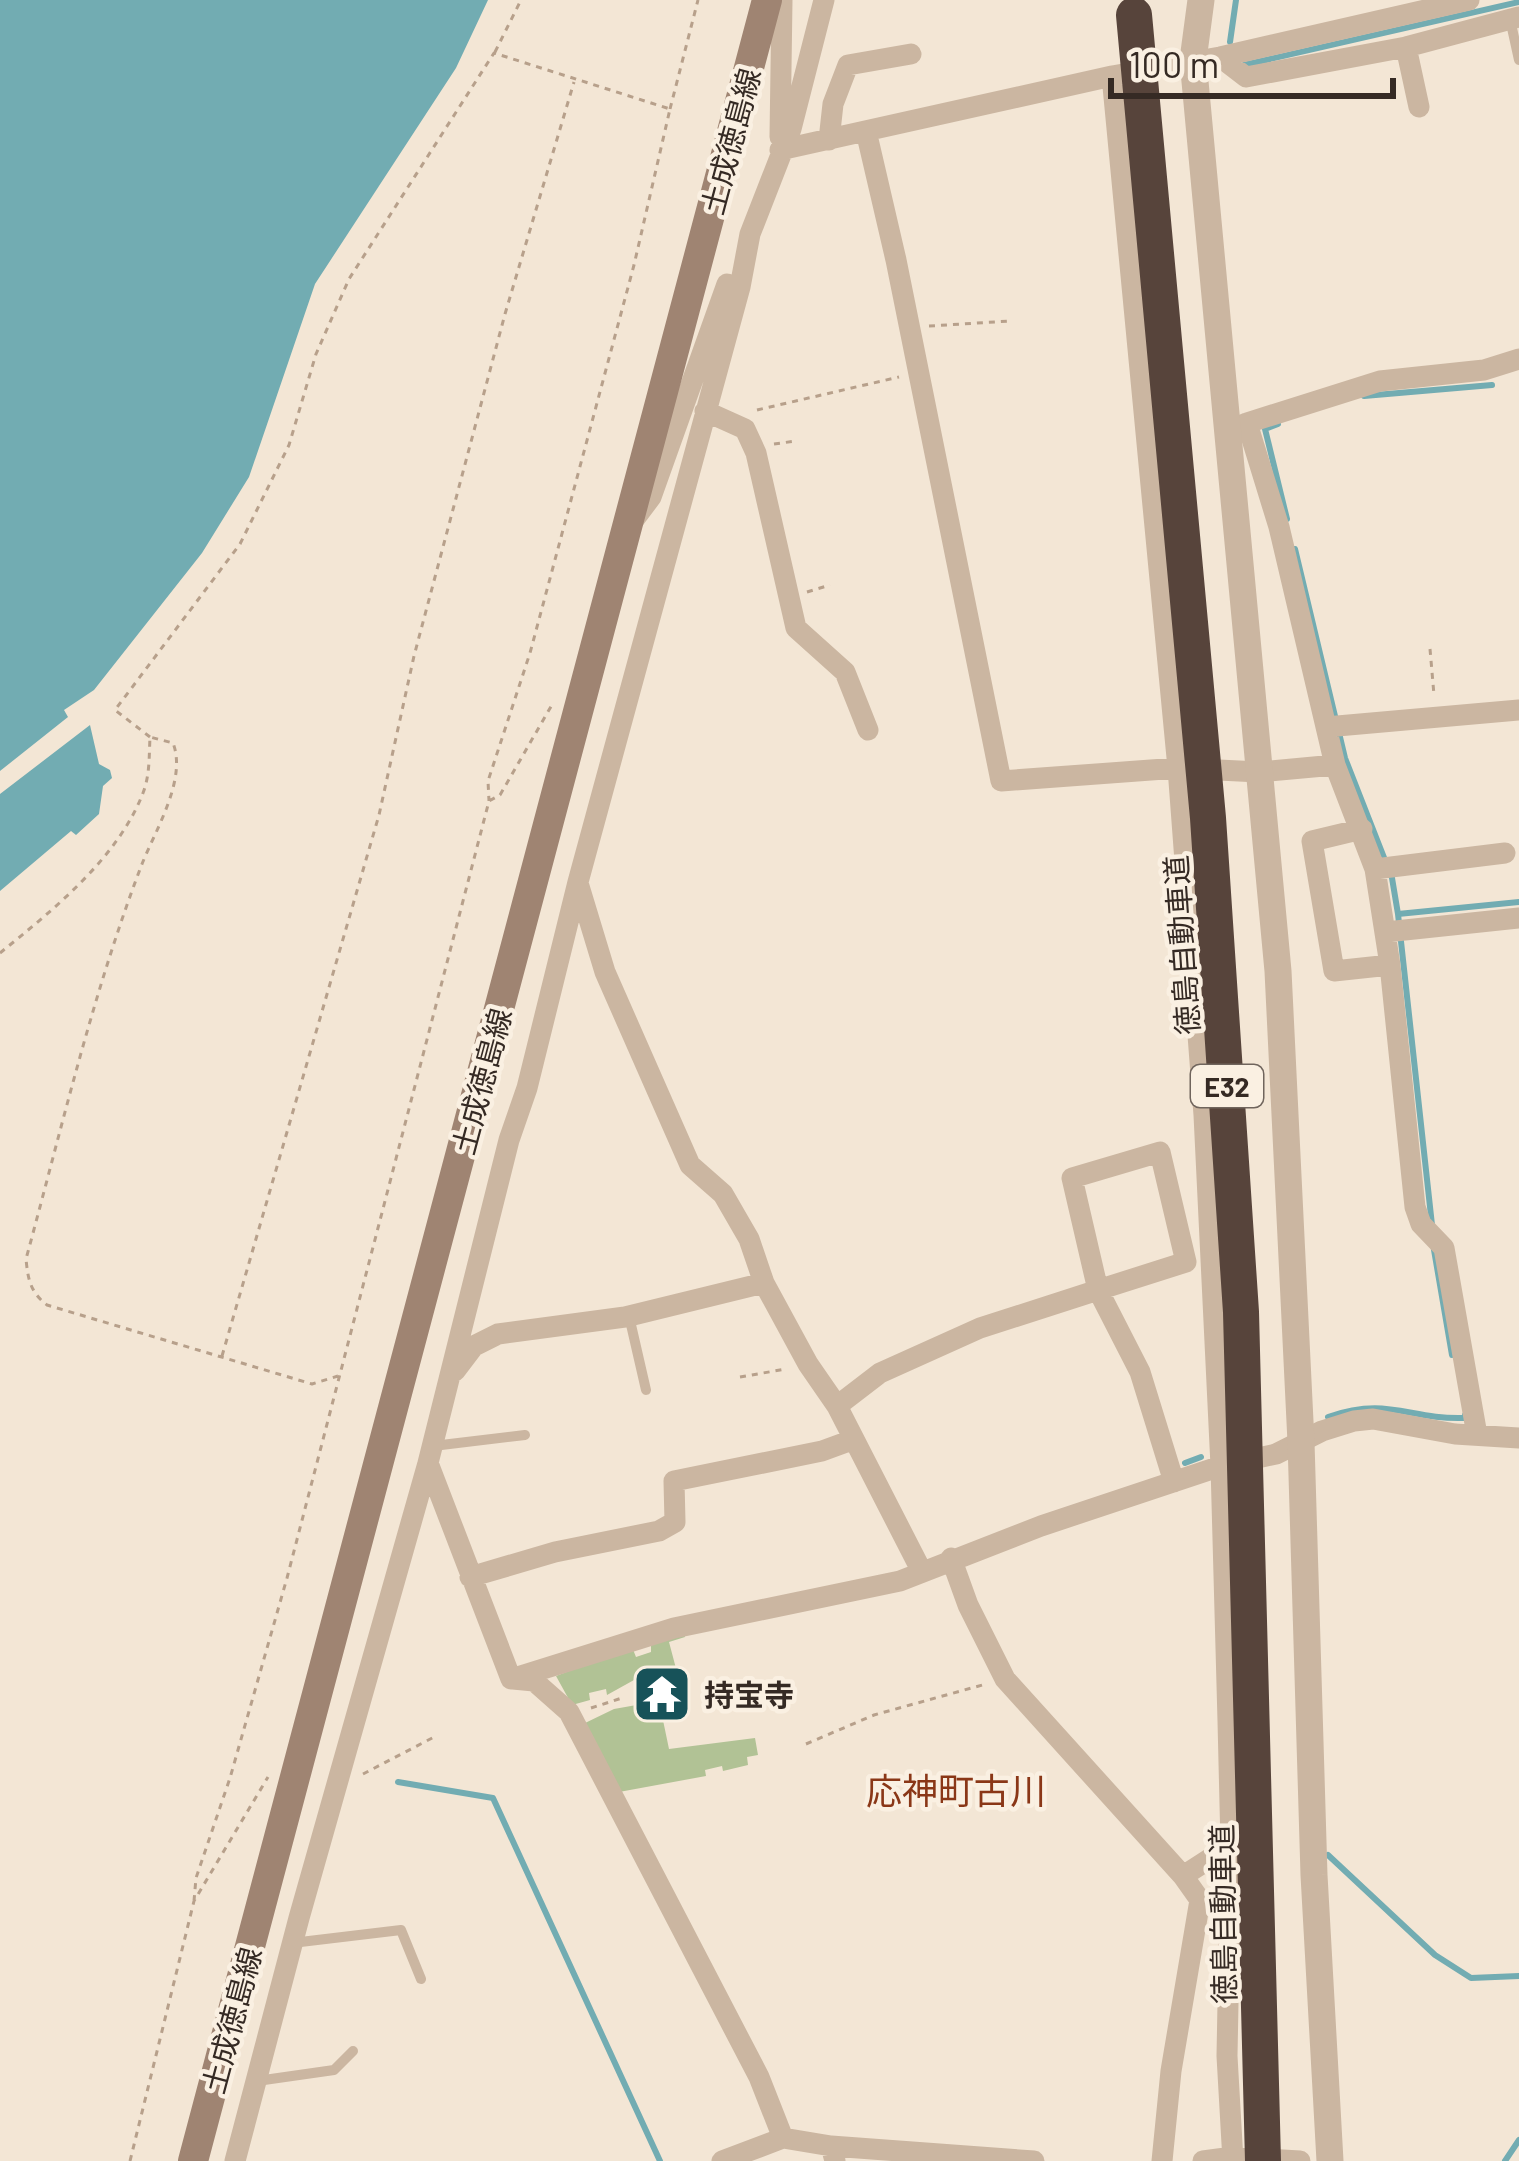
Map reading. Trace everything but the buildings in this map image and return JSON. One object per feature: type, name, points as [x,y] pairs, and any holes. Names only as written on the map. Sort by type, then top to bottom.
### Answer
[{"type":"highway","name":"徳島自動車道","points":[[1134,15],[1208,818],[1238,1267],[1252,1671],[1243,2160]]},
{"type":"main road","name":"土成徳島線","points":[[193,2161],[767,0]]},
{"type":"street","points":[[780,150],[782,0]]},
{"type":"street","points":[[628,528],[651,497],[733,269],[790,129],[824,0]]},
{"type":"street","points":[[1201,0],[1277,971],[1330,2161]]},
{"type":"street","points":[[780,150],[1469,0]]},
{"type":"street","points":[[1206,59],[1246,76],[1406,47],[1515,18]]},
{"type":"street","points":[[1406,47],[1419,107]]},
{"type":"street","points":[[829,140],[832,104],[848,64],[910,53]]},
{"type":"street","points":[[1112,76],[1178,768],[1204,1115],[1221,1466],[1231,1845],[1227,2056],[1243,2160]]},
{"type":"street","points":[[866,130],[1001,782],[1178,768],[1259,772],[1335,765]]},
{"type":"street","points":[[235,2161],[430,1455],[578,882],[710,414],[750,234]]},
{"type":"street","points":[[1236,427],[1380,381],[1484,370],[1519,359]]},
{"type":"street","points":[[710,414],[746,429],[756,453],[796,628],[845,673],[868,730]]},
{"type":"street","points":[[1236,427],[1279,527],[1334,726],[1335,765],[1384,867],[1395,930],[1390,965],[1414,1207],[1444,1248],[1477,1436]]},
{"type":"street","points":[[1334,726],[1519,710]]},
{"type":"street","points":[[1362,829],[1312,841],[1334,970],[1390,965]]},
{"type":"street","points":[[1384,867],[1505,853]]},
{"type":"street","points":[[578,882],[605,972],[690,1165],[723,1194],[749,1239],[764,1282],[808,1364],[837,1406],[921,1570]]},
{"type":"street","points":[[1395,930],[1519,918]]},
{"type":"street","points":[[837,1406],[880,1373],[980,1328],[1098,1290],[1186,1262],[1160,1152],[1072,1178],[1098,1290],[1140,1372],[1174,1482]]},
{"type":"street","points":[[450,1377],[474,1346],[498,1334],[629,1316],[764,1282]]},
{"type":"street","points":[[512,1679],[656,1633],[900,1581],[952,1558],[1221,1466],[1276,1454],[1322,1431],[1373,1420],[1519,1438]]},
{"type":"street","points":[[470,1577],[555,1552],[659,1532],[675,1522],[674,1481],[852,1440]]},
{"type":"street","points":[[430,1455],[470,1577],[512,1679]]},
{"type":"street","points":[[952,1558],[968,1605],[1005,1679],[1200,1900],[1171,2071],[1162,2161]]},
{"type":"street","points":[[512,1679],[534,1681],[569,1712],[759,2077],[783,2138]]},
{"type":"street","points":[[1183,1876],[1231,1845]]},
{"type":"street","points":[[722,2161],[783,2138],[833,2153],[1034,2161]]},
{"type":"street","points":[[1203,2161],[1300,2161]]},
{"type":"lane","points":[[1515,18],[1519,60]]},
{"type":"lane","points":[[629,1316],[646,1390]]},
{"type":"lane","points":[[430,1455],[525,1435]]},
{"type":"lane","points":[[292,1943],[401,1930],[421,1979]]},
{"type":"lane","points":[[257,2081],[334,2070],[353,2051]]},
{"type":"path","points":[[340,1375],[312,1384],[46,1305],[28,1279],[26,1259],[105,973],[179,760],[173,743],[150,737],[115,710],[240,544],[289,445],[316,354],[349,279],[494,53],[521,0]]},
{"type":"path","points":[[130,2161],[196,1878],[250,1711],[340,1375],[489,801],[488,781],[530,653],[634,265],[698,0]]},
{"type":"path","points":[[494,53],[670,110]]},
{"type":"path","points":[[222,1356],[379,815],[420,633],[505,314],[574,82]]},
{"type":"path","points":[[909,324],[1010,321]]},
{"type":"path","points":[[710,414],[919,373]]},
{"type":"path","points":[[1430,649],[1436,717]]},
{"type":"path","points":[[489,801],[500,795],[554,702]]},
{"type":"path","points":[[0,953],[34,926],[125,830],[145,789],[150,737]]},
{"type":"path","points":[[740,1378],[808,1364]]},
{"type":"path","points":[[806,1744],[874,1715],[1005,1679]]},
{"type":"path","points":[[639,1693],[677,1682]]},
{"type":"path","points":[[589,1708],[622,1698]]},
{"type":"path","points":[[358,1776],[436,1736]]},
{"type":"path","points":[[194,1901],[268,1776]]},
{"type":"green space","points":[[684,1632],[685,1637],[669,1642],[678,1676],[638,1687],[634,1680],[607,1695],[606,1689],[589,1693],[590,1700],[572,1705],[556,1676],[632,1647],[636,1657],[651,1652],[651,1642]]},
{"type":"green space","points":[[659,1701],[669,1749],[755,1738],[758,1755],[747,1757],[748,1765],[723,1771],[722,1766],[705,1770],[706,1776],[619,1792],[583,1724],[614,1709]]},
{"type":"water","points":[[0,0],[488,0],[456,68],[315,284],[249,477],[202,553],[94,690],[64,710],[68,717],[0,771]]},
{"type":"water","points":[[90,725],[99,764],[110,770],[112,778],[103,786],[99,814],[76,835],[71,831],[0,891],[0,794]]},
{"type":"waterway","points":[[1230,42],[1236,0]]},
{"type":"waterway","points":[[1244,65],[1519,2]]},
{"type":"waterway","points":[[1364,396],[1492,385]]},
{"type":"waterway","points":[[1278,424],[1265,429],[1287,519]]},
{"type":"waterway","points":[[1295,549],[1345,758],[1392,878],[1398,914]]},
{"type":"waterway","points":[[1432,1225],[1398,914],[1519,902]]},
{"type":"waterway","points":[[1433,1244],[1452,1355]]},
{"type":"waterway","points":[[1328,1417],[1367,1409],[1445,1418],[1465,1415]]},
{"type":"waterway","points":[[1185,1463],[1201,1457]]},
{"type":"waterway","points":[[398,1782],[493,1798],[660,2161]]},
{"type":"waterway","points":[[1328,1855],[1435,1955],[1471,1978],[1519,1976]]},
{"type":"waterway","points":[[1505,2161],[1519,2140]]},
{"type":"place","name":"持宝寺","points":[[662,1694]]},
{"type":"district","name":"応神町古川","points":[[956,1789]]}]
